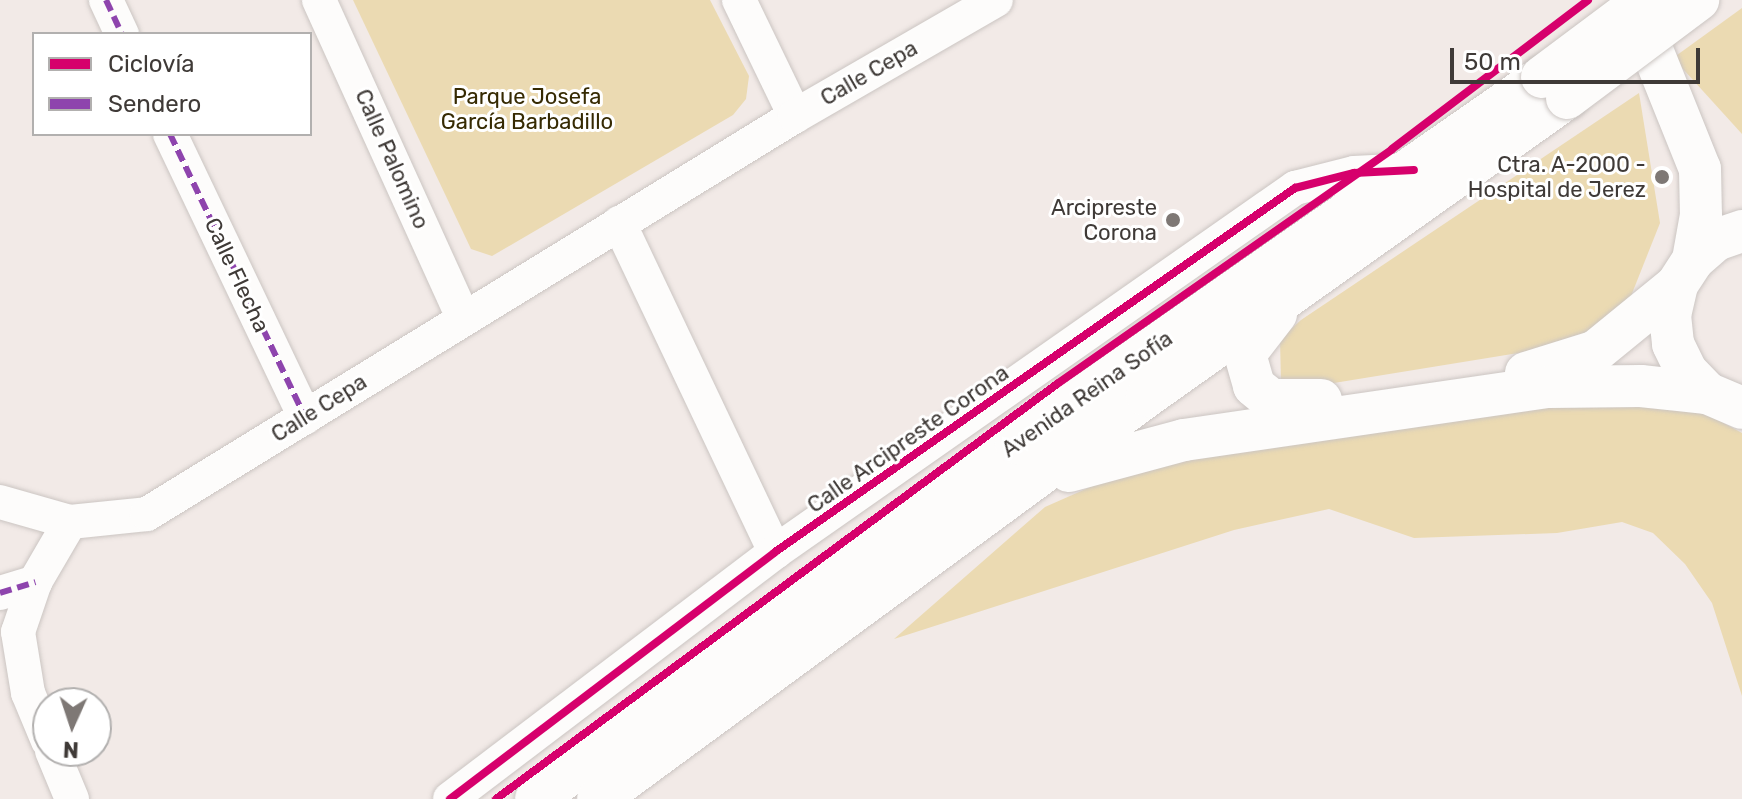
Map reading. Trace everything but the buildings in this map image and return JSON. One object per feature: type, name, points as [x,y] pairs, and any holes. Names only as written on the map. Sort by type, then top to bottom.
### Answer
[{"type":"main road","points":[[1632,0],[1700,169],[1701,215],[1670,315],[1673,344],[1686,371],[1731,406]]},
{"type":"main road","name":"Avenida Reina Sofía","points":[[598,799],[1311,279],[1554,87],[1645,0]]},
{"type":"main road","name":"Avenida Reina Sofía","points":[[536,799],[1004,452],[1414,170],[1698,0]]},
{"type":"main road","points":[[1700,169],[1742,208]]},
{"type":"main road","points":[[1311,279],[1258,332],[1245,354],[1254,386],[1271,400],[1294,404],[1545,371],[1596,351],[1685,272],[1716,240],[1742,231]]},
{"type":"main road","points":[[1027,488],[1105,457],[1297,422],[1549,387],[1641,386],[1731,406]]},
{"type":"street","points":[[106,0],[121,32]]},
{"type":"street","name":"Calle Palomino","points":[[319,0],[464,319]]},
{"type":"street","points":[[739,0],[795,116]]},
{"type":"street","name":"Calle Cepa","points":[[0,502],[70,522],[147,514],[795,116],[996,0]]},
{"type":"street","name":"Calle Flecha","points":[[171,136],[305,417]]},
{"type":"street","name":"Calle Arcipreste Corona","points":[[450,799],[775,552],[1295,188],[1354,173],[1414,170]]},
{"type":"street","points":[[619,223],[775,552]]},
{"type":"street","points":[[32,703],[18,632],[35,582],[70,522]]},
{"type":"street","points":[[0,593],[35,582]]},
{"type":"street","points":[[59,767],[72,799]]},
{"type":"green space","name":"Parque Josefa García Barbadillo","points":[[353,0],[710,0],[749,76],[746,99],[733,115],[492,256],[471,249]]},
{"type":"green space","points":[[1742,8],[1742,134],[1673,58]]},
{"type":"green space","points":[[1639,93],[1660,223],[1631,296],[1574,344],[1297,389],[1281,382],[1280,339],[1301,320]]},
{"type":"green space","points":[[1630,397],[1707,414],[1742,433],[1742,696],[1712,603],[1685,564],[1653,533],[1622,522],[1557,533],[1414,538],[1329,509],[1234,530],[894,639],[1045,507],[1174,450]]},
{"type":"marked path","points":[[106,0],[121,32]]},
{"type":"marked path","points":[[171,136],[305,417]]},
{"type":"marked path","points":[[0,593],[35,582]]},
{"type":"cycle path","points":[[496,799],[1057,384],[1392,149],[1588,0]]},
{"type":"cycle path","points":[[450,799],[775,552],[1295,188],[1354,173],[1414,170]]},
{"type":"place","name":"Ctra. A-2000 - Hospital de Jerez","points":[[1662,177]]},
{"type":"place","name":"Arcipreste Corona","points":[[1173,220]]}]
